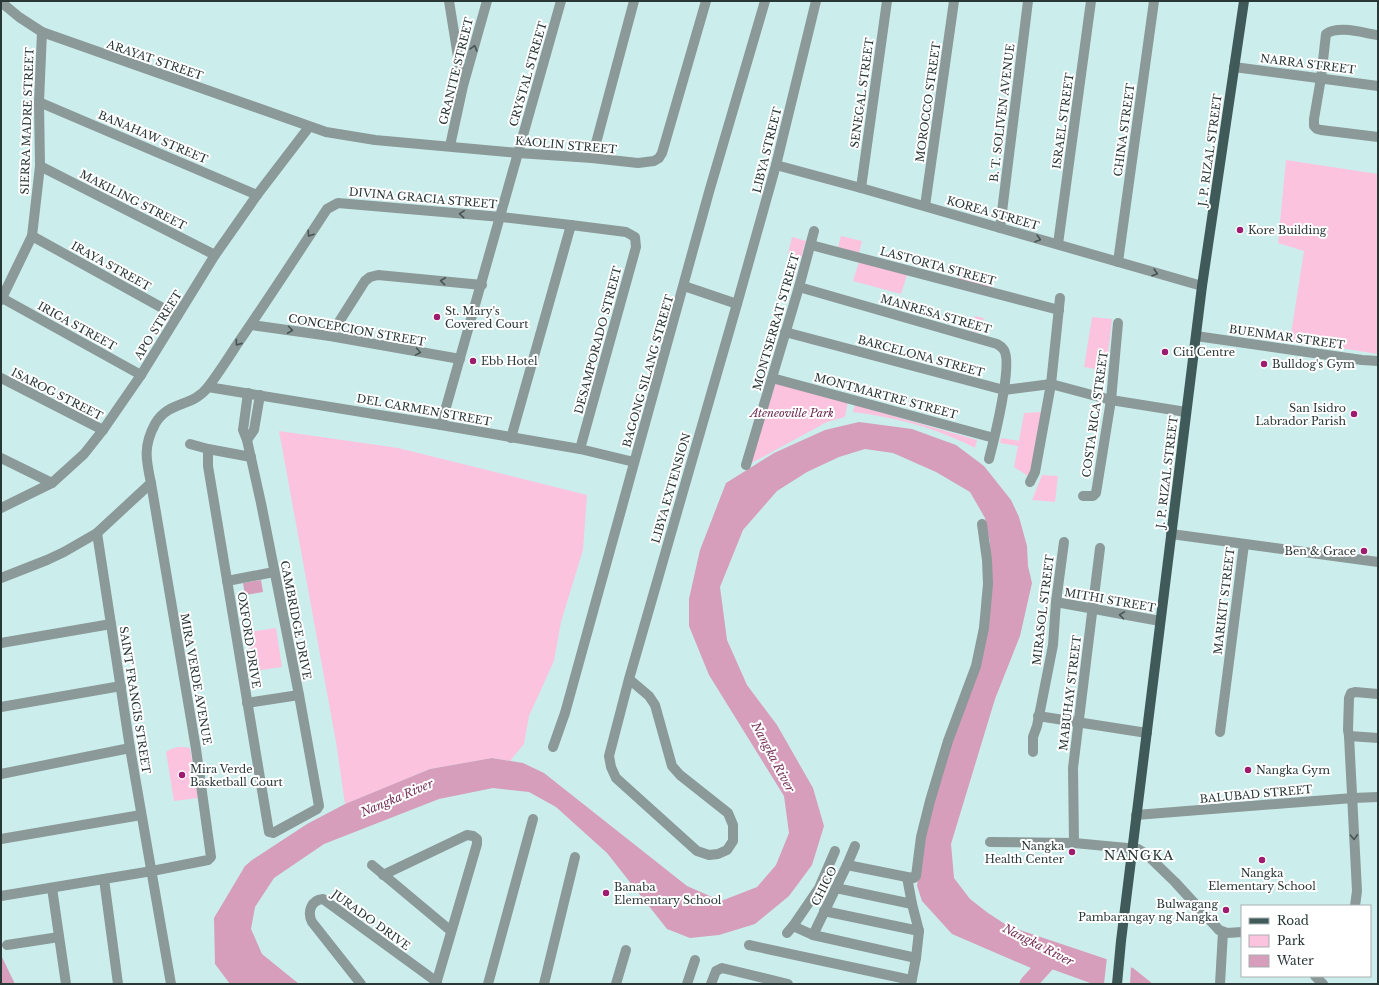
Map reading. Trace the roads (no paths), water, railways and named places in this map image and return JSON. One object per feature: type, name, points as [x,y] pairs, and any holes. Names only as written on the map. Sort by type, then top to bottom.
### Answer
[{"type":"main road","name":"J. P. RIZAL STREET","points":[[1117,984],[1120,946],[1202,286],[1244,1]]},
{"type":"street","points":[[449,1],[463,86]]},
{"type":"street","name":"GRANITE STREET","points":[[450,146],[463,86],[487,1]]},
{"type":"street","name":"CRYSTAL STREET","points":[[441,425],[482,285],[561,1]]},
{"type":"street","points":[[592,158],[634,1]]},
{"type":"street","name":"KAOLIN STREET","points":[[308,126],[348,136],[375,140],[648,163],[659,158],[662,153],[706,1]]},
{"type":"street","name":"BAGONG SILANG STREET","points":[[553,747],[565,713],[709,192],[765,1]]},
{"type":"street","name":"LIBYA STREET","points":[[737,304],[776,165],[816,1]]},
{"type":"street","name":"SENEGAL STREET","points":[[861,188],[886,1]]},
{"type":"street","name":"MOROCCO STREET","points":[[925,206],[954,1]]},
{"type":"street","name":"B. T. SOLIVEN AVENUE","points":[[1000,228],[1028,1]]},
{"type":"street","name":"ISRAEL STREET","points":[[1058,244],[1091,1]]},
{"type":"street","name":"CHINA STREET","points":[[1118,262],[1154,1]]},
{"type":"street","name":"ARAYAT STREET","points":[[1,2],[19,17],[42,32],[308,126]]},
{"type":"street","points":[[1378,35],[1338,30],[1330,31],[1325,36],[1321,78],[1314,119],[1314,126],[1317,129],[1378,137]]},
{"type":"street","name":"SIERRA MADRE STREET","points":[[1,299],[32,236],[40,166],[39,102],[42,32]]},
{"type":"street","name":"NARRA STREET","points":[[1234,67],[1378,86]]},
{"type":"street","name":"BANAHAW STREET","points":[[39,102],[257,195]]},
{"type":"street","name":"APO STREET","points":[[1,508],[52,483],[84,454],[103,430],[141,375],[215,254],[308,126]]},
{"type":"street","name":"KOREA STREET","points":[[776,165],[925,206],[1202,286]]},
{"type":"street","name":"MAKILING STREET","points":[[40,166],[215,254]]},
{"type":"street","name":"DIVINA GRACIA STREET","points":[[151,483],[146,451],[149,438],[160,417],[172,408],[196,399],[208,387],[251,325],[326,209],[334,204],[343,202],[501,217],[626,232],[635,237]]},
{"type":"street","points":[[511,438],[571,225]]},
{"type":"street","name":"MONTSERRAT STREET","points":[[746,465],[799,287],[814,231]]},
{"type":"street","name":"IRAYA STREET","points":[[32,236],[178,316]]},
{"type":"street","name":"DESAMPORADO STREET","points":[[580,449],[636,247],[635,237]]},
{"type":"street","name":"LASTORTA STREET","points":[[811,245],[1059,310]]},
{"type":"street","points":[[330,336],[365,281],[370,277],[378,275],[482,285]]},
{"type":"street","points":[[684,286],[737,304]]},
{"type":"street","name":"MANRESA STREET","points":[[799,287],[997,344],[1004,350],[1006,362],[1004,390],[989,459]]},
{"type":"street","points":[[1030,482],[1035,472],[1051,384],[1060,298]]},
{"type":"street","name":"IRIGA STREET","points":[[1,299],[141,375]]},
{"type":"street","name":"LIBYA EXTENSION","points":[[629,679],[649,696],[655,705],[672,766],[680,775],[728,813],[733,825],[733,841],[727,850],[718,854],[709,855],[697,851],[616,778],[611,768],[609,756],[629,679],[737,304]]},
{"type":"street","name":"COSTA RICA STREET","points":[[1083,496],[1093,496],[1096,493],[1111,400],[1118,323]]},
{"type":"street","name":"CONCEPCION STREET","points":[[251,325],[330,336],[460,359]]},
{"type":"street","name":"BARCELONA STREET","points":[[785,332],[1004,390],[1051,384]]},
{"type":"street","name":"BUENMAR STREET","points":[[1196,336],[1377,362]]},
{"type":"street","name":"ISAROG STREET","points":[[1,378],[103,430]]},
{"type":"street","name":"MONTMARTRE STREET","points":[[772,378],[994,438]]},
{"type":"street","points":[[1051,384],[1111,400],[1186,412]]},
{"type":"street","name":"DEL CARMEN STREET","points":[[208,387],[580,449],[634,462]]},
{"type":"street","name":"CAMBRIDGE DRIVE","points":[[248,393],[243,430],[251,456],[299,695],[319,806],[317,809],[270,834]]},
{"type":"street","points":[[247,440],[254,430],[260,395]]},
{"type":"street","points":[[190,444],[208,449],[251,456]]},
{"type":"street","name":"OXFORD DRIVE","points":[[208,449],[208,466],[270,834]]},
{"type":"street","points":[[1,458],[52,483]]},
{"type":"street","points":[[1,578],[47,560],[97,533],[151,483]]},
{"type":"street","name":"MIRA VERDE AVENUE","points":[[1,896],[152,871],[208,860],[211,854],[196,749],[151,483]]},
{"type":"street","points":[[847,865],[907,878],[914,878],[916,876],[921,837],[930,801],[948,741],[978,660],[984,628],[988,584],[987,560],[982,524]]},
{"type":"street","name":"SAINT FRANCIS STREET","points":[[97,533],[130,748],[171,984]]},
{"type":"street","name":"MARIKIT STREET","points":[[1171,534],[1244,544],[1220,732]]},
{"type":"street","name":"MIRASOL STREET","points":[[1033,752],[1033,737],[1053,645],[1056,602],[1064,542]]},
{"type":"street","points":[[1244,544],[1378,562]]},
{"type":"street","name":"MABUHAY STREET","points":[[1074,843],[1072,768],[1100,548]]},
{"type":"street","points":[[227,581],[274,572]]},
{"type":"street","name":"MITHI STREET","points":[[1056,602],[1093,610],[1160,621]]},
{"type":"street","points":[[1,643],[111,624]]},
{"type":"street","points":[[1,707],[121,686]]},
{"type":"street","points":[[1355,905],[1357,891],[1348,730],[1350,698],[1351,693],[1355,692],[1378,694]]},
{"type":"street","points":[[247,703],[299,695]]},
{"type":"street","points":[[1038,716],[1147,733]]},
{"type":"street","points":[[1349,736],[1378,738]]},
{"type":"street","points":[[1,774],[130,748]]},
{"type":"street","name":"BALUBAD STREET","points":[[1136,815],[1378,797]]},
{"type":"street","points":[[1,839],[141,815]]},
{"type":"street","points":[[488,984],[533,819]]},
{"type":"street","points":[[383,875],[467,836],[473,836],[477,839],[477,844],[436,983]]},
{"type":"street","points":[[990,842],[1074,843],[1138,849],[1146,854],[1175,882],[1216,927],[1223,932],[1241,932]]},
{"type":"street","name":"CHICO","points":[[813,935],[855,846]]},
{"type":"street","points":[[835,851],[819,888],[790,930],[916,958]]},
{"type":"street","points":[[544,984],[575,857]]},
{"type":"street","points":[[372,865],[451,931]]},
{"type":"street","points":[[749,945],[911,982],[916,958],[919,931],[907,878]]},
{"type":"street","points":[[104,879],[118,984]]},
{"type":"street","points":[[52,888],[66,984]]},
{"type":"street","points":[[836,888],[912,904]]},
{"type":"street","name":"JURADO DRIVE","points":[[361,984],[312,922],[309,916],[310,911],[314,902],[318,899],[323,899],[436,983]]},
{"type":"street","points":[[824,911],[919,931]]},
{"type":"street","points":[[1220,984],[1223,932]]},
{"type":"street","points":[[7,946],[59,937]]},
{"type":"street","points":[[616,984],[626,950]]},
{"type":"street","points":[[687,984],[695,960]]},
{"type":"street","points":[[711,984],[716,971],[722,968],[788,984]]},
{"type":"water","name":"Nangka River","points":[[859,422],[912,429],[956,445],[984,466],[1011,500],[1019,517],[1027,546],[1028,566],[1032,583],[1020,636],[995,699],[951,844],[954,878],[970,899],[1008,926],[1133,968],[1153,984],[1093,984],[1046,967],[1031,968],[952,934],[922,901],[917,886],[923,839],[972,673],[989,565],[990,542],[985,518],[970,492],[936,472],[893,453],[865,449],[839,457],[807,472],[777,491],[743,530],[720,587],[727,640],[747,685],[777,725],[813,788],[824,826],[812,865],[789,896],[755,924],[719,935],[690,938],[667,929],[607,853],[556,807],[529,792],[493,788],[439,799],[324,844],[274,878],[255,907],[251,929],[262,954],[299,984],[230,984],[215,964],[214,918],[245,866],[307,824],[345,804],[430,769],[492,758],[523,763],[544,773],[687,886],[721,901],[757,887],[776,865],[789,833],[784,796],[709,675],[689,626],[689,599],[700,550],[726,483],[774,453],[825,430]]},
{"type":"water","points":[[261,580],[263,592],[245,595],[243,583]]},
{"type":"water","points":[[1,955],[15,984],[1,984]]},
{"type":"waterway","name":"Nangka River","points":[[1028,984],[1055,954]]},
{"type":"place","name":"Kore Building","points":[[1240,230]]},
{"type":"place","name":"St. Mary's Covered Court","points":[[437,317]]},
{"type":"place","name":"Citi Centre","points":[[1165,352]]},
{"type":"place","name":"Ebb Hotel","points":[[473,361]]},
{"type":"place","name":"Bulldog's Gym","points":[[1264,364]]},
{"type":"place","name":"San Isidro Labrador Parish","points":[[1354,414]]},
{"type":"place","name":"Ben & Grace","points":[[1364,551]]},
{"type":"place","name":"Nangka Gym","points":[[1248,770]]},
{"type":"place","name":"Mira Verde Basketball Court","points":[[182,775]]},
{"type":"place","name":"Nangka Health Center","points":[[1072,852]]},
{"type":"place","name":"Nangka Elementary School","points":[[1262,860]]},
{"type":"place","name":"Banaba Elementary School","points":[[606,893]]},
{"type":"place","name":"Bulwagang Pambarangay ng Nangka","points":[[1226,910]]},
{"type":"district","name":"NANGKA","points":[[1139,855]]},
{"type":"park label","name":"Ateneoville Park","points":[[792,413]]}]
